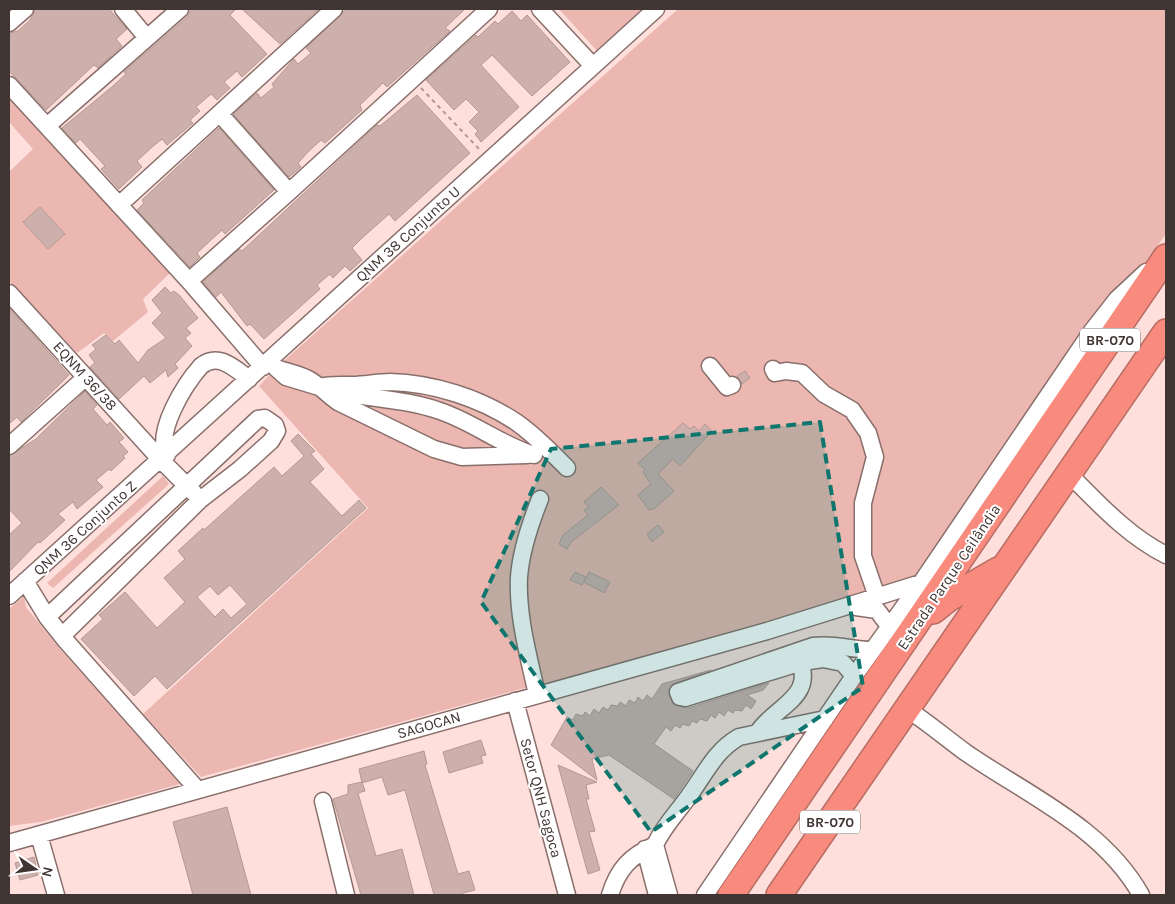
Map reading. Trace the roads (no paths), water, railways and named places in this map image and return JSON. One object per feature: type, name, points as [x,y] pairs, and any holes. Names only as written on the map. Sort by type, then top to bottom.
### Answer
[{"type":"highway","name":"Estrada Parque Ceilândia","points":[[731,895],[901,628],[972,543],[1166,257]]},
{"type":"highway","name":"BR-070","points":[[779,895],[1166,332]]},
{"type":"highway","points":[[952,644],[960,614],[966,564],[972,543]]},
{"type":"highway","points":[[901,628],[1007,564]]},
{"type":"street","points":[[9,23],[25,9]]},
{"type":"street","points":[[123,9],[148,38]]},
{"type":"street","points":[[47,126],[180,9]]},
{"type":"street","points":[[119,205],[334,9]]},
{"type":"street","points":[[189,281],[290,192],[489,9]]},
{"type":"street","points":[[540,9],[593,66]]},
{"type":"street","name":"QNM 38 Conjunto U","points":[[164,457],[656,9]]},
{"type":"street","points":[[9,85],[189,281],[263,367]]},
{"type":"street","points":[[220,114],[290,192]]},
{"type":"street","points":[[704,895],[872,650],[901,628],[921,583],[1092,331],[1117,300],[1166,250]]},
{"type":"street","name":"EQNM 36/38","points":[[11,300],[164,457],[200,500]]},
{"type":"street","points":[[164,457],[164,441],[173,410],[201,366],[208,361],[221,360],[249,379]]},
{"type":"street","points":[[710,366],[727,387],[732,385]]},
{"type":"street","points":[[773,369],[775,373],[786,371],[802,373],[824,394],[852,410],[868,433],[875,457],[863,503],[862,556],[877,598]]},
{"type":"street","points":[[9,446],[86,377]]},
{"type":"street","points":[[390,382],[423,385],[454,394],[486,406],[516,422],[543,444],[567,468],[552,460],[527,453],[483,449],[448,454],[372,420],[338,402],[319,387],[335,383],[352,385],[390,382]]},
{"type":"street","points":[[319,387],[334,392],[398,399],[440,411],[482,429],[527,453]]},
{"type":"street","points":[[47,617],[258,419],[264,418],[275,425],[277,431],[271,441],[240,470],[200,500],[62,636]]},
{"type":"street","name":"QNM 36 Conjunto Z","points":[[9,596],[164,457]]},
{"type":"street","points":[[1069,474],[1118,522],[1150,547],[1166,554]]},
{"type":"street","points":[[538,695],[520,604],[519,577],[530,524],[540,499]]},
{"type":"street","points":[[25,581],[47,617],[62,636],[198,789]]},
{"type":"street","name":"SAGOCAN","points":[[9,843],[848,607],[921,583]]},
{"type":"street","name":"SAGOCAN","points":[[848,607],[867,607],[877,610],[901,628]]},
{"type":"street","points":[[854,676],[843,663],[836,660],[799,656],[678,692],[680,697],[685,698],[711,691],[799,656],[826,644],[872,650]]},
{"type":"street","points":[[758,732],[766,720],[798,695],[801,685],[799,656]]},
{"type":"street","name":"Setor QNH Sagoca","points":[[515,701],[567,895]]},
{"type":"street","points":[[907,708],[965,752],[1064,816],[1103,845],[1118,860],[1141,895]]},
{"type":"street","points":[[610,895],[617,875],[626,862],[650,847],[691,793],[717,754],[728,743],[739,737],[758,732],[825,718]]},
{"type":"street","points":[[323,801],[346,895]]},
{"type":"street","points":[[39,835],[56,895]]},
{"type":"street","points":[[650,847],[657,895]]},
{"type":"street","points":[[650,847],[669,895]]}]
